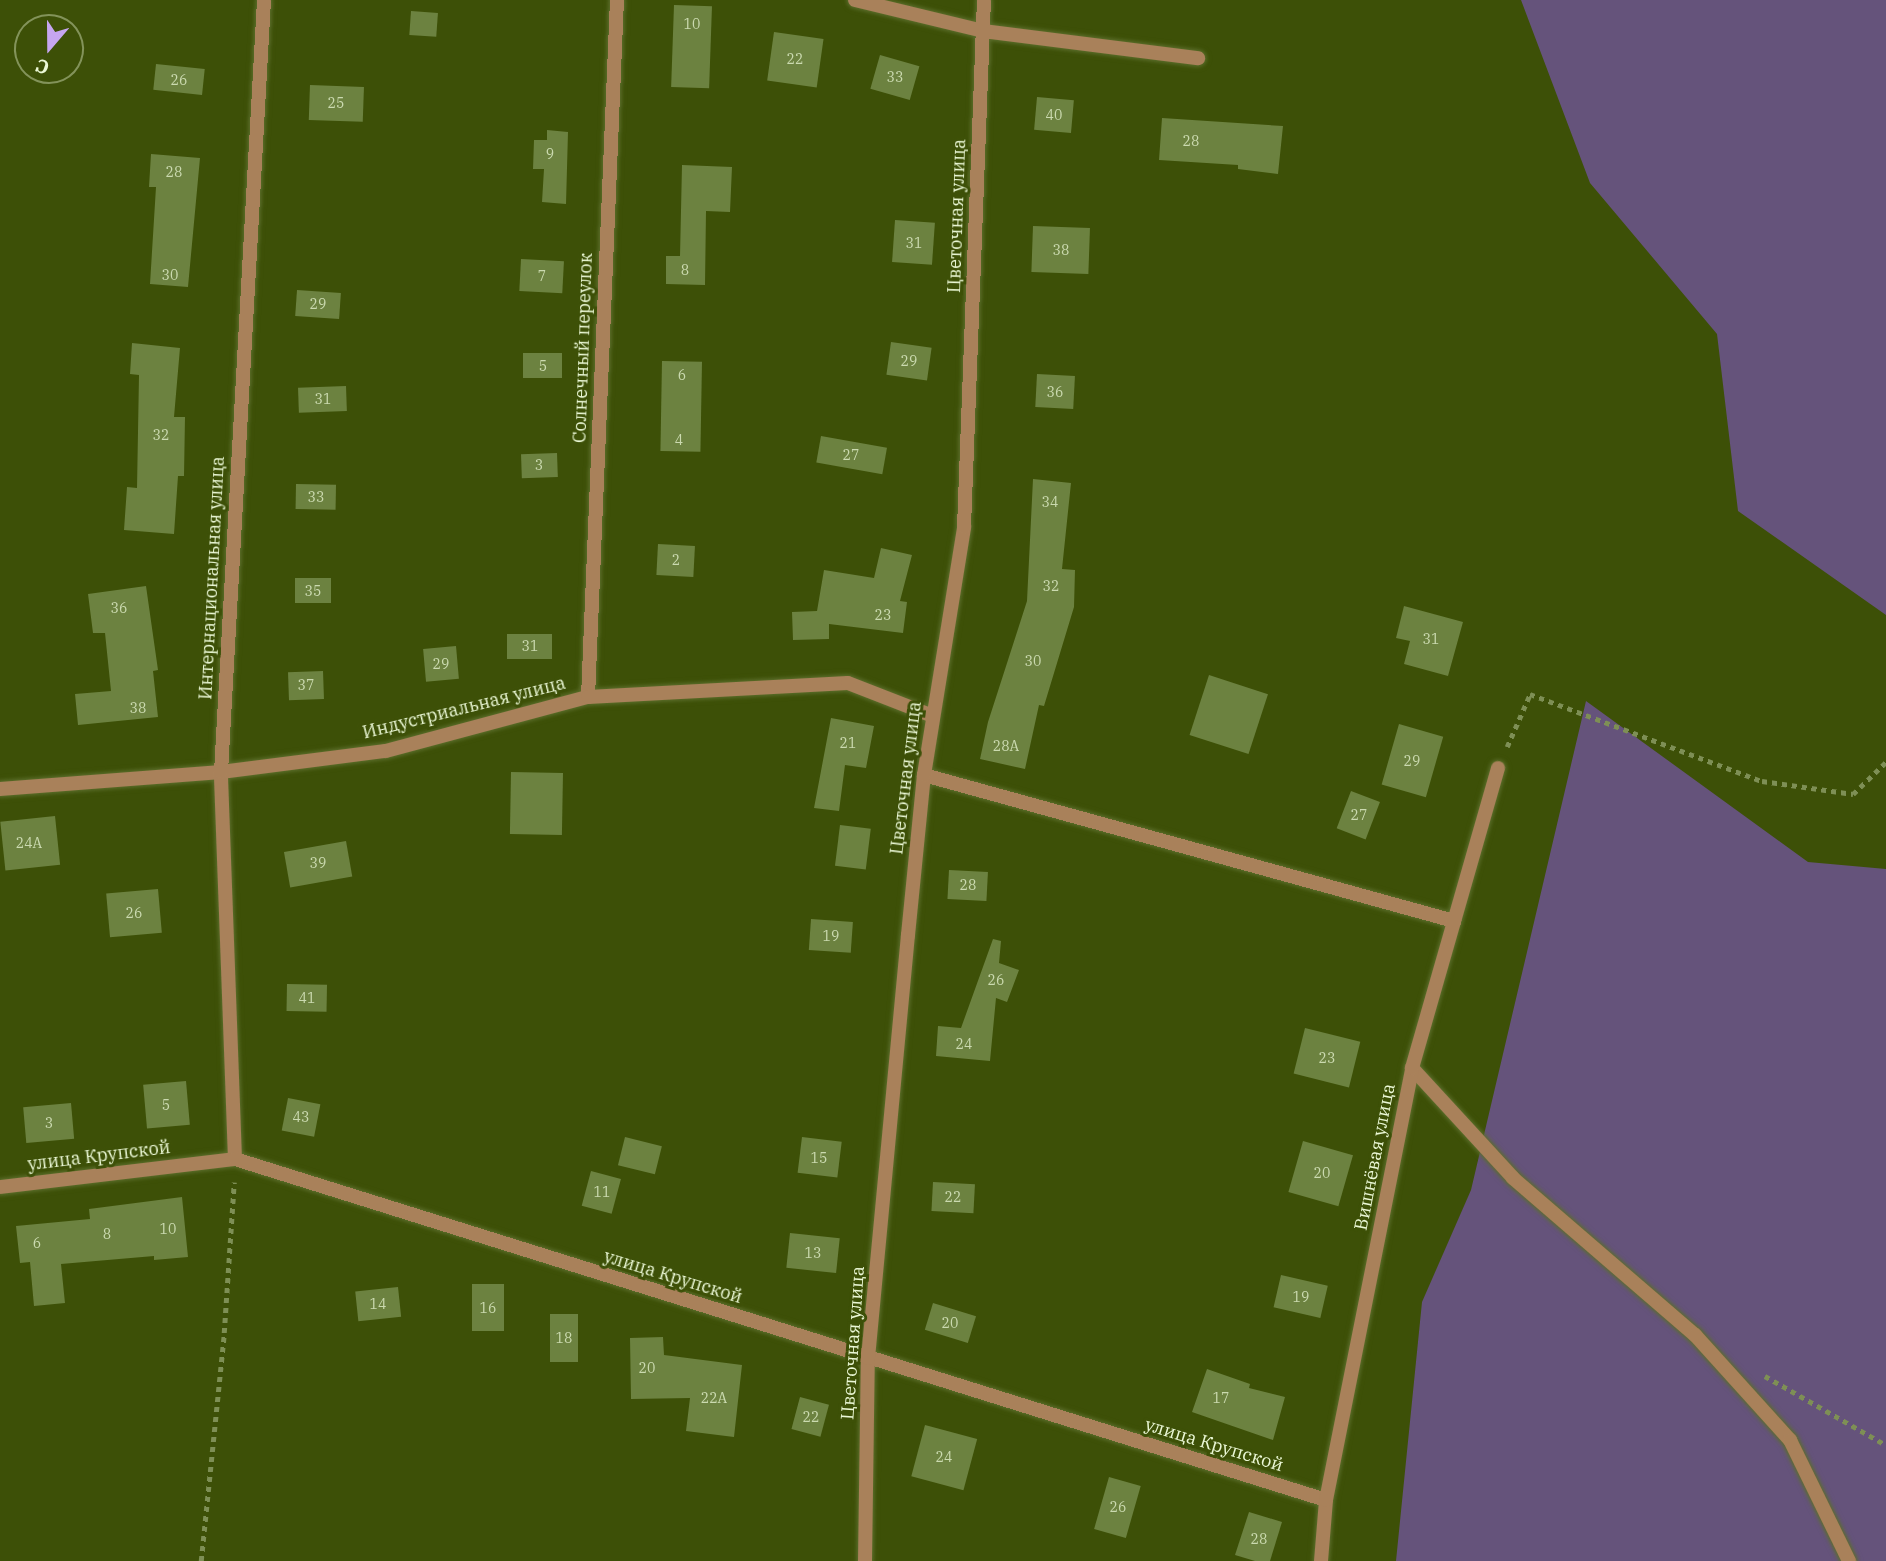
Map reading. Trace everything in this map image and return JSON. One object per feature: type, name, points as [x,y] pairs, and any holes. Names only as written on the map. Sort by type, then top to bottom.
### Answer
[{"type":"street","name":"Интернациональная улица","points":[[235,1159],[221,772],[264,0]]},
{"type":"street","name":"Солнечный переулок","points":[[588,697],[617,0]]},
{"type":"street","points":[[855,0],[983,31],[1198,58]]},
{"type":"street","name":"Цветочная улица","points":[[865,1561],[868,1358],[924,775],[964,527],[984,0]]},
{"type":"street","name":"Индустриальная улица","points":[[0,789],[221,772],[386,751],[588,697],[848,683],[933,716]]},
{"type":"street","name":"Вишнёвая улица","points":[[1321,1561],[1326,1500],[1412,1068],[1498,768]]},
{"type":"street","points":[[924,775],[1454,921]]},
{"type":"street","points":[[1412,1068],[1513,1178],[1695,1335],[1790,1440],[1849,1561]]},
{"type":"street","name":"улица Крупской","points":[[0,1187],[235,1159],[1326,1500]]},
{"type":"path","points":[[1498,768],[1530,694],[1762,780],[1853,794],[1886,762]]},
{"type":"path","points":[[201,1561],[224,1333],[235,1159]]},
{"type":"path","points":[[1755,1370],[1886,1445]]},
{"type":"shaded area","points":[[1521,0],[1886,0],[1886,615],[1738,511],[1717,334],[1590,183]]},
{"type":"shaded area","points":[[1586,701],[1808,862],[1886,869],[1886,1561],[1396,1561],[1422,1302],[1471,1190]]},
{"type":"building","points":[[674,5],[712,6],[709,88],[671,87]]},
{"type":"building","points":[[411,11],[438,13],[436,37],[409,35]]},
{"type":"building","points":[[774,32],[824,39],[817,87],[767,81]]},
{"type":"building","points":[[880,55],[919,66],[910,100],[870,89]]},
{"type":"building","points":[[156,64],[205,69],[202,95],[153,90]]},
{"type":"building","points":[[310,85],[364,87],[363,122],[309,120]]},
{"type":"building","points":[[1037,97],[1074,100],[1071,133],[1034,130]]},
{"type":"building","points":[[1162,118],[1283,126],[1278,174],[1238,169],[1238,165],[1159,160]]},
{"type":"building","points":[[547,130],[568,132],[566,204],[542,202],[544,169],[533,169],[534,140],[547,140]]},
{"type":"building","points":[[151,154],[200,158],[188,287],[150,284],[156,187],[149,187]]},
{"type":"building","points":[[682,165],[732,167],[730,212],[706,211],[705,285],[666,284],[666,256],[680,256]]},
{"type":"building","points":[[895,220],[935,223],[932,265],[892,262]]},
{"type":"building","points":[[1033,226],[1090,228],[1088,274],[1031,272]]},
{"type":"building","points":[[521,259],[564,261],[562,293],[519,291]]},
{"type":"building","points":[[297,290],[341,293],[339,319],[295,316]]},
{"type":"building","points":[[891,342],[932,348],[927,380],[886,375]]},
{"type":"building","points":[[132,343],[180,348],[174,417],[185,417],[184,476],[178,476],[174,534],[124,530],[127,487],[137,488],[139,375],[130,374]]},
{"type":"building","points":[[523,353],[562,353],[562,378],[523,378]]},
{"type":"building","points":[[662,361],[702,362],[700,452],[660,451]]},
{"type":"building","points":[[1037,374],[1075,376],[1073,409],[1035,407]]},
{"type":"building","points":[[346,386],[347,411],[299,413],[298,388]]},
{"type":"building","points":[[821,436],[887,448],[882,474],[816,463]]},
{"type":"building","points":[[557,453],[558,477],[522,478],[521,454]]},
{"type":"building","points":[[1033,479],[1071,483],[1062,569],[1075,570],[1074,607],[1044,706],[1039,705],[1025,769],[980,759],[988,722],[1027,601]]},
{"type":"building","points":[[296,484],[336,485],[336,510],[296,509]]},
{"type":"building","points":[[658,544],[695,546],[693,577],[656,575]]},
{"type":"building","points":[[881,548],[912,555],[900,601],[907,602],[903,633],[829,624],[829,639],[793,640],[792,612],[817,611],[824,570],[874,578]]},
{"type":"building","points":[[295,578],[331,578],[331,603],[295,603]]},
{"type":"building","points":[[146,586],[158,670],[153,671],[158,717],[78,725],[75,694],[111,691],[105,633],[93,633],[88,594]]},
{"type":"building","points":[[1404,606],[1463,622],[1448,676],[1404,664],[1410,641],[1396,638]]},
{"type":"building","points":[[507,634],[552,634],[552,659],[507,659]]},
{"type":"building","points":[[456,646],[459,679],[426,682],[423,649]]},
{"type":"building","points":[[323,671],[324,699],[289,700],[288,672]]},
{"type":"building","points":[[1209,675],[1268,694],[1248,754],[1190,735]]},
{"type":"building","points":[[831,718],[874,726],[866,768],[845,765],[839,811],[814,808]]},
{"type":"building","points":[[1399,724],[1443,737],[1426,797],[1382,785]]},
{"type":"building","points":[[511,772],[563,773],[562,835],[510,834]]},
{"type":"building","points":[[1351,791],[1380,802],[1366,839],[1337,828]]},
{"type":"building","points":[[55,816],[60,865],[5,870],[0,822]]},
{"type":"building","points":[[840,825],[871,829],[866,869],[835,866]]},
{"type":"building","points":[[346,841],[352,876],[290,887],[284,852]]},
{"type":"building","points":[[949,870],[988,872],[986,901],[947,899]]},
{"type":"building","points":[[158,889],[162,933],[110,937],[106,894]]},
{"type":"building","points":[[811,919],[853,922],[851,953],[809,950]]},
{"type":"building","points":[[993,939],[1001,941],[999,963],[1019,970],[1007,1002],[996,998],[990,1061],[936,1056],[938,1026],[961,1028]]},
{"type":"building","points":[[287,984],[327,985],[327,1012],[287,1011]]},
{"type":"building","points":[[1305,1028],[1360,1042],[1349,1087],[1294,1074]]},
{"type":"building","points":[[186,1081],[190,1125],[147,1129],[143,1085]]},
{"type":"building","points":[[288,1098],[320,1104],[314,1137],[282,1130]]},
{"type":"building","points":[[71,1103],[74,1139],[26,1143],[23,1107]]},
{"type":"building","points":[[625,1137],[662,1146],[655,1174],[618,1165]]},
{"type":"building","points":[[802,1137],[842,1142],[837,1178],[798,1173]]},
{"type":"building","points":[[1303,1141],[1353,1155],[1338,1206],[1288,1192]]},
{"type":"building","points":[[591,1171],[621,1179],[612,1214],[582,1206]]},
{"type":"building","points":[[933,1182],[975,1184],[973,1213],[931,1211]]},
{"type":"building","points":[[182,1197],[188,1257],[154,1260],[154,1256],[61,1264],[65,1303],[34,1306],[30,1262],[20,1263],[16,1226],[90,1219],[89,1209]]},
{"type":"building","points":[[790,1233],[840,1238],[836,1273],[786,1268]]},
{"type":"building","points":[[1281,1275],[1328,1286],[1320,1318],[1274,1307]]},
{"type":"building","points":[[472,1284],[504,1284],[504,1331],[472,1331]]},
{"type":"building","points":[[398,1287],[401,1317],[358,1321],[355,1291]]},
{"type":"building","points":[[933,1303],[976,1316],[968,1343],[925,1330]]},
{"type":"building","points":[[550,1314],[578,1314],[578,1362],[550,1362]]},
{"type":"building","points":[[663,1337],[664,1355],[742,1365],[734,1437],[686,1431],[690,1398],[631,1399],[630,1338]]},
{"type":"building","points":[[1207,1369],[1250,1384],[1249,1388],[1285,1397],[1273,1440],[1192,1412]]},
{"type":"building","points":[[800,1397],[829,1405],[820,1437],[791,1429]]},
{"type":"building","points":[[925,1425],[977,1439],[963,1490],[911,1476]]},
{"type":"building","points":[[1109,1477],[1141,1486],[1126,1538],[1094,1529]]},
{"type":"building","points":[[1249,1512],[1282,1522],[1270,1561],[1255,1561],[1235,1555]]}]
